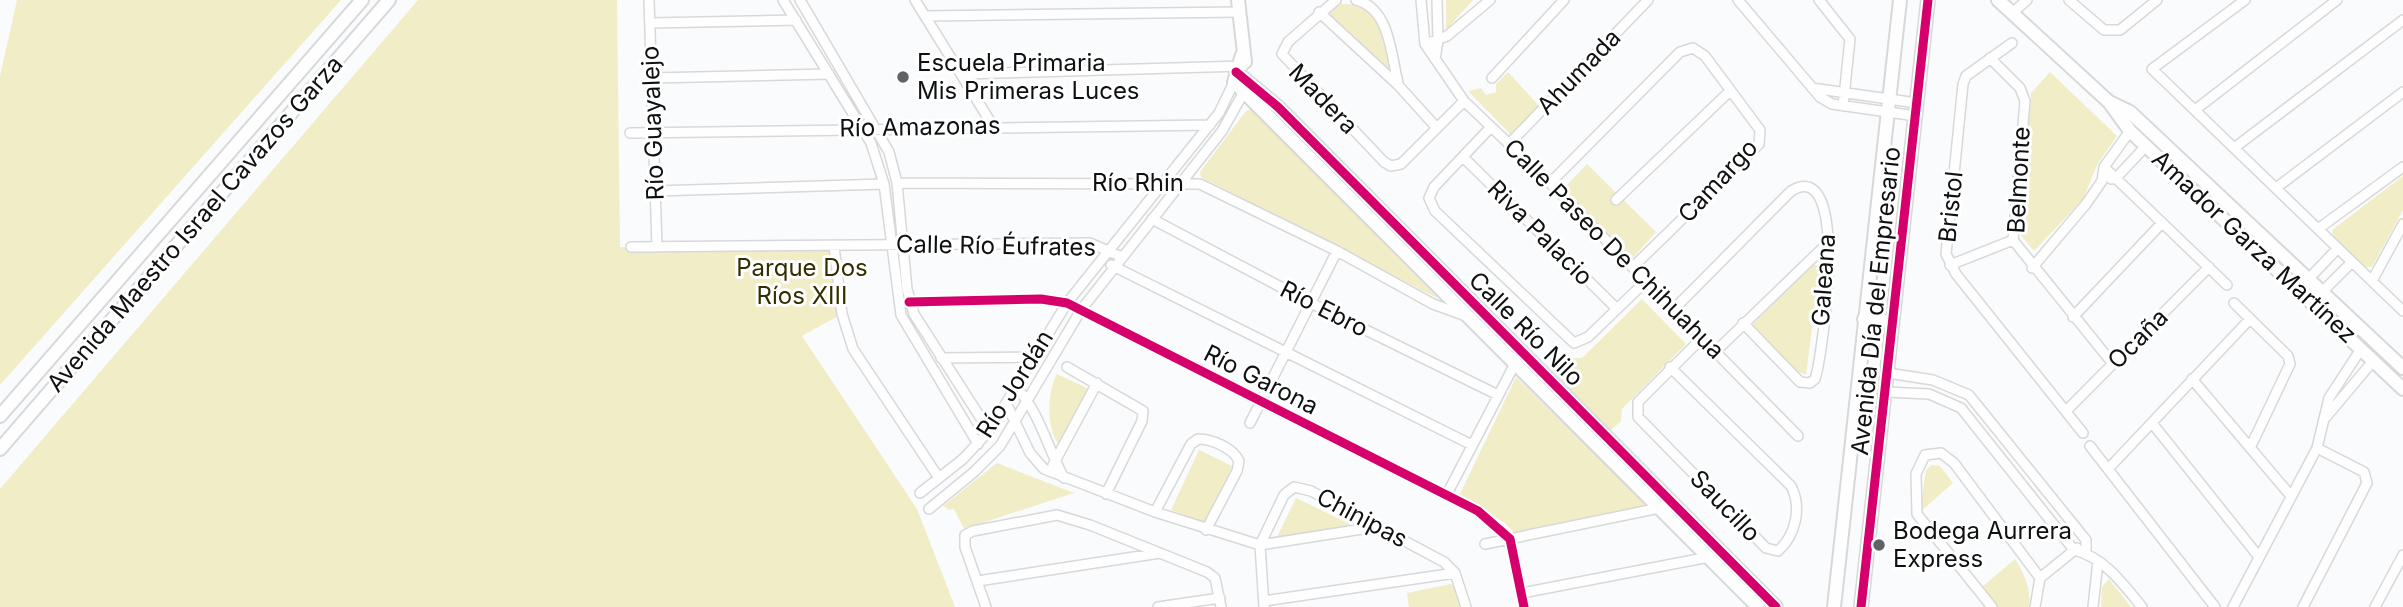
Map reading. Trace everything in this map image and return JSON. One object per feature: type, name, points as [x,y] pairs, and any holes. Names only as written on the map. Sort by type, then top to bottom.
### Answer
[{"type":"street","points":[[343,21],[348,0]]},
{"type":"street","name":"Avenida Maestro Israel Cavazos Garza","points":[[0,416],[362,0]]},
{"type":"street","points":[[337,61],[342,48],[370,14],[370,0]]},
{"type":"street","name":"Avenida Maestro Israel Cavazos Garza","points":[[0,449],[389,0]]},
{"type":"street","name":"Río Guayalejo","points":[[649,0],[657,247]]},
{"type":"street","points":[[783,0],[863,128],[877,157],[884,184],[901,315],[978,444]]},
{"type":"street","points":[[800,0],[888,152],[897,183],[909,302],[941,358],[989,431]]},
{"type":"street","points":[[915,0],[993,126]]},
{"type":"street","points":[[1336,0],[1319,12],[1398,85],[1436,127]]},
{"type":"street","points":[[1356,0],[1371,6],[1381,18],[1398,85]]},
{"type":"street","name":"Calle Paseo De Chihuahua","points":[[1421,0],[1425,44],[1464,101],[1675,308],[1798,436]]},
{"type":"street","points":[[1435,59],[1438,41],[1437,0]]},
{"type":"street","points":[[1425,44],[1438,41],[1490,0]]},
{"type":"street","points":[[1492,78],[1564,0]]},
{"type":"street","name":"Ahumada","points":[[1509,144],[1648,0]]},
{"type":"street","points":[[1738,0],[1810,88],[1832,104],[1917,109]]},
{"type":"street","points":[[1819,0],[1850,39],[1843,106]]},
{"type":"street","name":"Avenida Día del Empresario","points":[[1834,607],[1900,0]]},
{"type":"street","name":"Avenida Día del Empresario","points":[[1861,607],[1928,0]]},
{"type":"street","name":"Amador Garza Martínez","points":[[1998,0],[2109,102],[2130,131],[2146,146],[2403,368]]},
{"type":"street","points":[[2012,13],[2027,0]]},
{"type":"street","points":[[2069,0],[2104,30],[2120,30],[2157,0]]},
{"type":"street","points":[[2245,0],[2152,69],[2403,311]]},
{"type":"street","points":[[2195,110],[2337,0]]},
{"type":"street","points":[[926,16],[1238,6],[1241,73],[1226,125],[1081,310],[1016,421],[985,462],[929,509]]},
{"type":"street","name":"Madera","points":[[1319,12],[1288,42],[1282,54],[1384,162],[1391,166],[1401,164],[1464,101]]},
{"type":"street","points":[[650,23],[796,20]]},
{"type":"street","points":[[2234,148],[2403,20]]},
{"type":"street","name":"Bristol","points":[[2012,43],[1966,76],[1963,83],[1946,254],[1950,265],[2083,433]]},
{"type":"street","name":"Camargo","points":[[1550,183],[1679,52],[1693,48],[1699,51],[1760,130],[1759,144],[1633,267]]},
{"type":"street","name":"Belmonte","points":[[1990,58],[2020,88],[2025,101],[2012,217],[2013,240],[2032,268],[2113,365]]},
{"type":"street","points":[[962,74],[1241,73]]},
{"type":"street","name":"Río Jordán","points":[[920,493],[978,444],[989,431],[1067,303],[1210,125],[1225,104],[1241,73]]},
{"type":"street","name":"Calle Río Nilo","points":[[1241,73],[1472,318],[1519,357],[1776,607]]},
{"type":"street","name":"Calle Río Nilo","points":[[1241,73],[1519,357],[1755,607]]},
{"type":"street","points":[[652,78],[829,74]]},
{"type":"street","points":[[1810,88],[1888,106]]},
{"type":"street","points":[[1616,200],[1730,90]]},
{"type":"street","points":[[2276,188],[2403,92]]},
{"type":"street","name":"Amador Garza Martínez","points":[[2109,102],[2130,112],[2304,284]]},
{"type":"street","name":"Río Amazonas","points":[[629,133],[1210,125]]},
{"type":"street","points":[[1491,127],[1431,190],[1429,198],[1435,211],[1570,341],[1584,341],[1646,281]]},
{"type":"street","points":[[2032,268],[2102,181],[2104,167],[2130,131]]},
{"type":"street","points":[[2102,181],[2116,178],[2146,146]]},
{"type":"street","name":"Riva Palacio","points":[[1463,157],[1617,309]]},
{"type":"street","points":[[2104,167],[2227,285]]},
{"type":"street","points":[[2318,229],[2403,167]]},
{"type":"street","name":"Río Rhin","points":[[897,183],[1183,182],[1207,186],[1337,251],[1433,304],[1472,318]]},
{"type":"street","points":[[655,191],[884,184]]},
{"type":"street","name":"Galeana","points":[[1675,308],[1796,188],[1810,190],[1821,201],[1830,241],[1815,379],[1810,383],[1800,382],[1743,323]]},
{"type":"street","name":"Río Ebro","points":[[1152,219],[1311,303],[1498,395]]},
{"type":"street","points":[[2073,317],[2162,223]]},
{"type":"street","points":[[2372,281],[2403,224]]},
{"type":"street","points":[[1950,265],[2013,240]]},
{"type":"street","points":[[1716,351],[1830,241]]},
{"type":"street","name":"Calle Río Éufrates","points":[[631,247],[1090,243],[1109,249]]},
{"type":"street","points":[[834,246],[848,338],[859,361],[939,478]]},
{"type":"street","points":[[2304,284],[2338,248]]},
{"type":"street","points":[[1109,249],[1122,257]]},
{"type":"street","points":[[1250,423],[1337,251]]},
{"type":"street","name":"Calle Río Éufrates","points":[[1101,260],[1472,445]]},
{"type":"street","points":[[2317,296],[2352,262]]},
{"type":"street","name":"Ocaña","points":[[2066,411],[2209,267]]},
{"type":"street","name":"Amador Garza Martínez","points":[[2317,296],[2361,349],[2403,389]]},
{"type":"street","name":"Río Garona","points":[[909,302],[1041,299],[1067,303],[1447,494],[1490,519],[1510,538]]},
{"type":"street","points":[[2234,303],[2288,356],[2290,364],[2250,448]]},
{"type":"street","points":[[1864,319],[1892,322]]},
{"type":"street","points":[[2108,469],[2250,319]]},
{"type":"street","name":"Saucillo","points":[[1671,367],[1791,486],[1797,512],[1794,527],[1779,551],[1766,548],[1638,416],[1638,402],[1671,367],[1703,337]]},
{"type":"street","points":[[2233,607],[2317,448],[2329,398],[2361,349]]},
{"type":"street","points":[[941,358],[1033,357]]},
{"type":"street","points":[[1447,494],[1519,357]]},
{"type":"street","points":[[2326,417],[2373,361]]},
{"type":"street","points":[[1068,367],[1143,411],[1142,421],[1106,494]]},
{"type":"street","points":[[1888,373],[1949,385],[1969,395],[1989,416],[2087,540],[2086,553]]},
{"type":"street","points":[[2192,379],[2291,496]]},
{"type":"street","points":[[1050,472],[1097,383]]},
{"type":"street","points":[[1016,387],[1028,400],[1064,478]]},
{"type":"street","points":[[1886,392],[1944,398],[1961,408],[2074,550],[2086,553],[2116,576],[2142,607]]},
{"type":"street","points":[[1006,403],[1034,460],[1050,472],[1206,530],[1260,545],[1375,527]]},
{"type":"street","points":[[1977,425],[1989,416]]},
{"type":"street","points":[[2152,423],[2259,557]]},
{"type":"street","points":[[1155,512],[1191,444],[1198,439],[1210,440],[1235,453],[1239,465],[1206,530]]},
{"type":"street","points":[[2090,446],[2215,607]]},
{"type":"street","points":[[2303,607],[2367,483],[2364,472],[2317,448]]},
{"type":"street","points":[[1992,607],[1917,514],[1916,474],[1925,455],[1941,453],[1954,463],[2040,578]]},
{"type":"street","name":"Chinipas","points":[[1260,545],[1284,495],[1294,487],[1311,491],[1375,527],[1431,554],[1455,573]]},
{"type":"street","points":[[1485,544],[1674,505]]},
{"type":"street","points":[[986,607],[964,538],[973,531],[1057,515],[1212,575],[1218,584],[1220,602],[1158,607]]},
{"type":"street","points":[[1510,538],[1524,607]]},
{"type":"street","points":[[2035,607],[2040,578],[2087,540]]},
{"type":"street","points":[[1260,545],[1264,604],[1455,573],[1466,607]]},
{"type":"street","points":[[978,581],[1160,553]]},
{"type":"street","points":[[2375,607],[2403,555]]},
{"type":"street","points":[[1522,593],[1709,557]]},
{"type":"street","points":[[2093,607],[2098,561]]},
{"type":"green space","points":[[17,0],[341,0],[0,385],[0,76]]},
{"type":"green space","name":"Parque Dos Ríos XIII","points":[[418,0],[617,0],[620,247],[834,246],[842,314],[802,336],[917,509],[955,607],[0,607],[0,489]]},
{"type":"green space","points":[[1446,0],[1473,0],[1446,30]]},
{"type":"green space","points":[[1337,4],[1363,8],[1376,21],[1390,65],[1389,70],[1331,18],[1329,9]]},
{"type":"green space","points":[[1508,72],[1540,107],[1514,138],[1468,91],[1481,88],[1486,95],[1496,92],[1496,84]]},
{"type":"green space","points":[[2050,72],[2117,136],[2098,163],[2083,199],[2034,251],[2019,233],[2031,93]]},
{"type":"green space","points":[[1251,109],[1437,298],[1201,177],[1200,172],[1246,111]]},
{"type":"green space","points":[[1587,164],[1656,232],[1631,260],[1562,190]]},
{"type":"green space","points":[[2403,176],[2403,210],[2372,267],[2360,267],[2333,238],[2332,230]]},
{"type":"green space","points":[[1812,264],[1818,266],[1819,274],[1806,375],[1799,372],[1751,326]]},
{"type":"green space","points":[[1642,299],[1686,344],[1622,409],[1621,421],[1608,433],[1554,379],[1571,358],[1582,358]]},
{"type":"green space","points":[[1057,374],[1089,389],[1059,445],[1052,429],[1049,410],[1051,390]]},
{"type":"green space","points":[[1516,377],[1648,506],[1516,535],[1505,523],[1459,496]]},
{"type":"green space","points":[[1199,450],[1232,466],[1206,524],[1171,510]]},
{"type":"green space","points":[[997,463],[1074,493],[964,529],[954,509],[949,510],[943,506]]},
{"type":"green space","points":[[1932,465],[1940,466],[1953,483],[1920,512],[1926,470]]},
{"type":"green space","points":[[1296,498],[1350,524],[1345,529],[1277,537]]},
{"type":"green space","points":[[2015,559],[2026,582],[2029,607],[1996,607],[1982,587]]},
{"type":"green space","points":[[2109,579],[2131,607],[2101,607],[2102,587]]},
{"type":"green space","points":[[1451,584],[1457,589],[1459,607],[1409,607],[1407,593]]},
{"type":"cycle path","points":[[1861,607],[1928,0]]},
{"type":"cycle path","points":[[1236,72],[1278,107],[1776,607]]},
{"type":"cycle path","points":[[909,302],[1041,299],[1067,303],[1478,511],[1510,539],[1524,607]]},
{"type":"place","name":"Escuela Primaria Mis Primeras Luces","points":[[903,77]]},
{"type":"place","name":"Bodega Aurrera Express","points":[[1879,545]]}]
